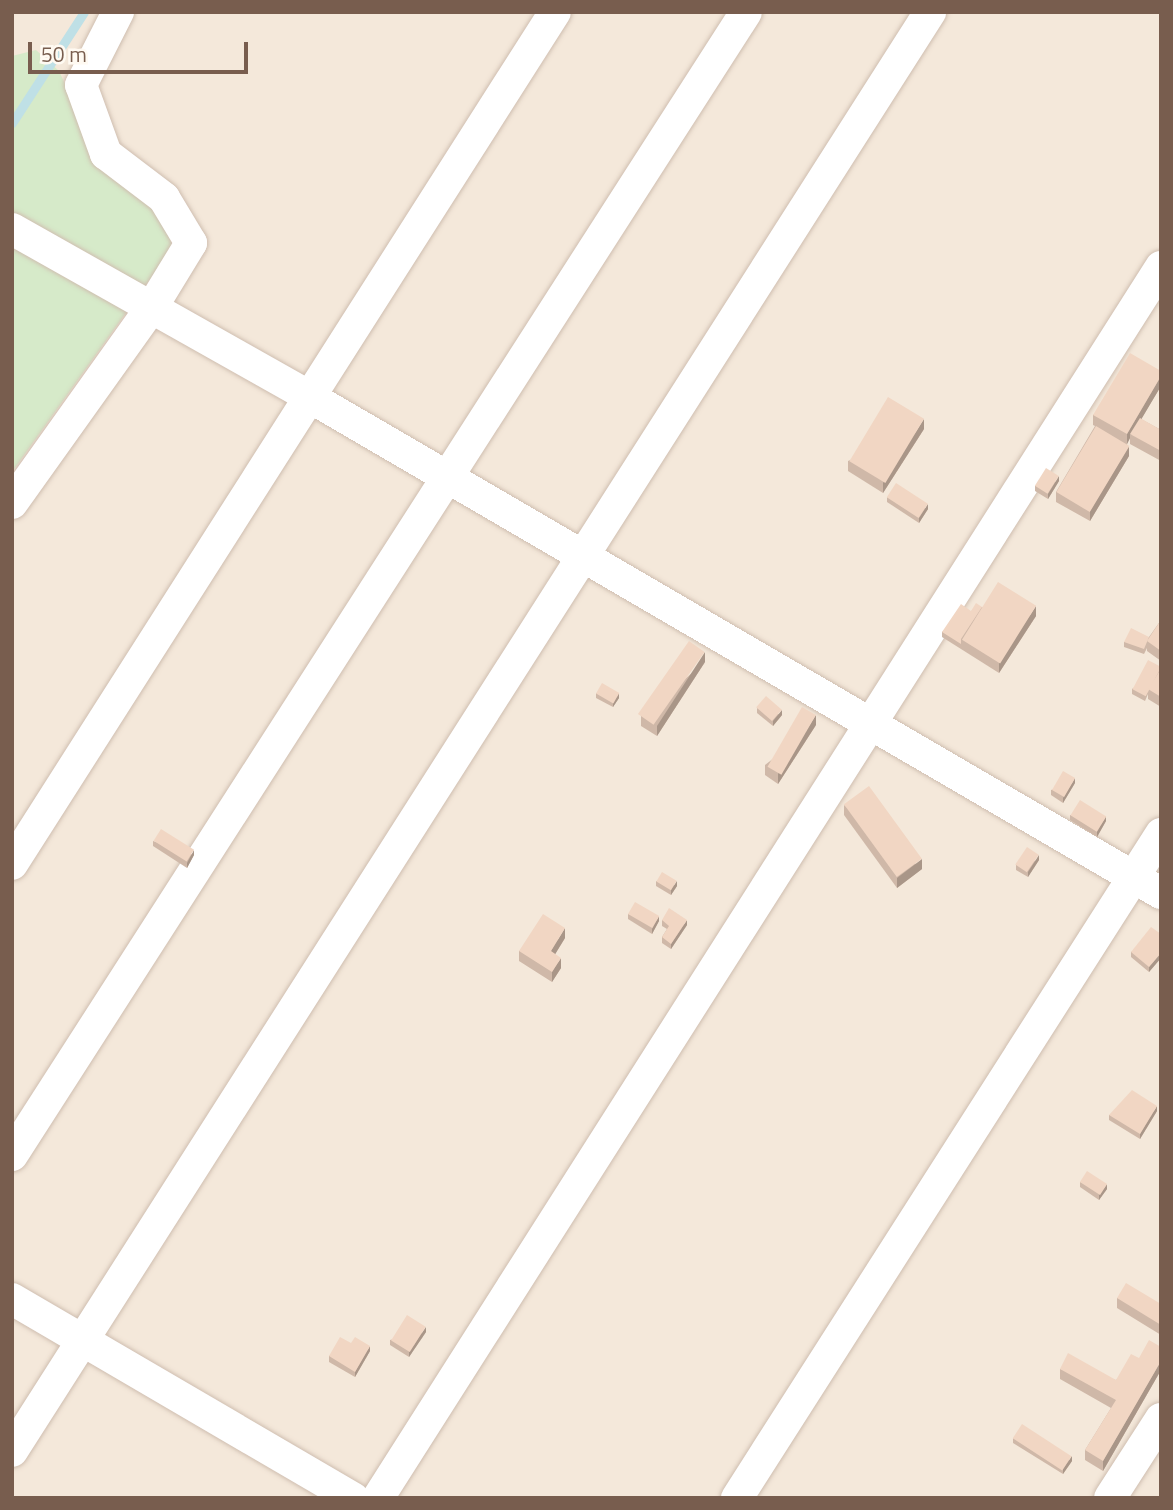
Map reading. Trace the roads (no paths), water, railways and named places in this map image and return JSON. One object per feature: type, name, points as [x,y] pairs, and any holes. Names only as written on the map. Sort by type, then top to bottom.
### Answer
[{"type":"street","points":[[12,503],[152,307],[191,243],[164,198],[106,154],[81,85],[118,12]]},
{"type":"street","points":[[12,864],[555,12]]},
{"type":"street","points":[[12,1155],[746,12]]},
{"type":"street","points":[[12,1451],[930,12]]},
{"type":"street","points":[[12,229],[310,397],[1161,893]]},
{"type":"street","points":[[378,1498],[1161,267]]},
{"type":"street","points":[[737,1498],[1161,834]]},
{"type":"street","points":[[12,1299],[353,1498]]},
{"type":"street","points":[[1110,1498],[1161,1419]]},
{"type":"waterway","points":[[12,123],[84,12]]}]
